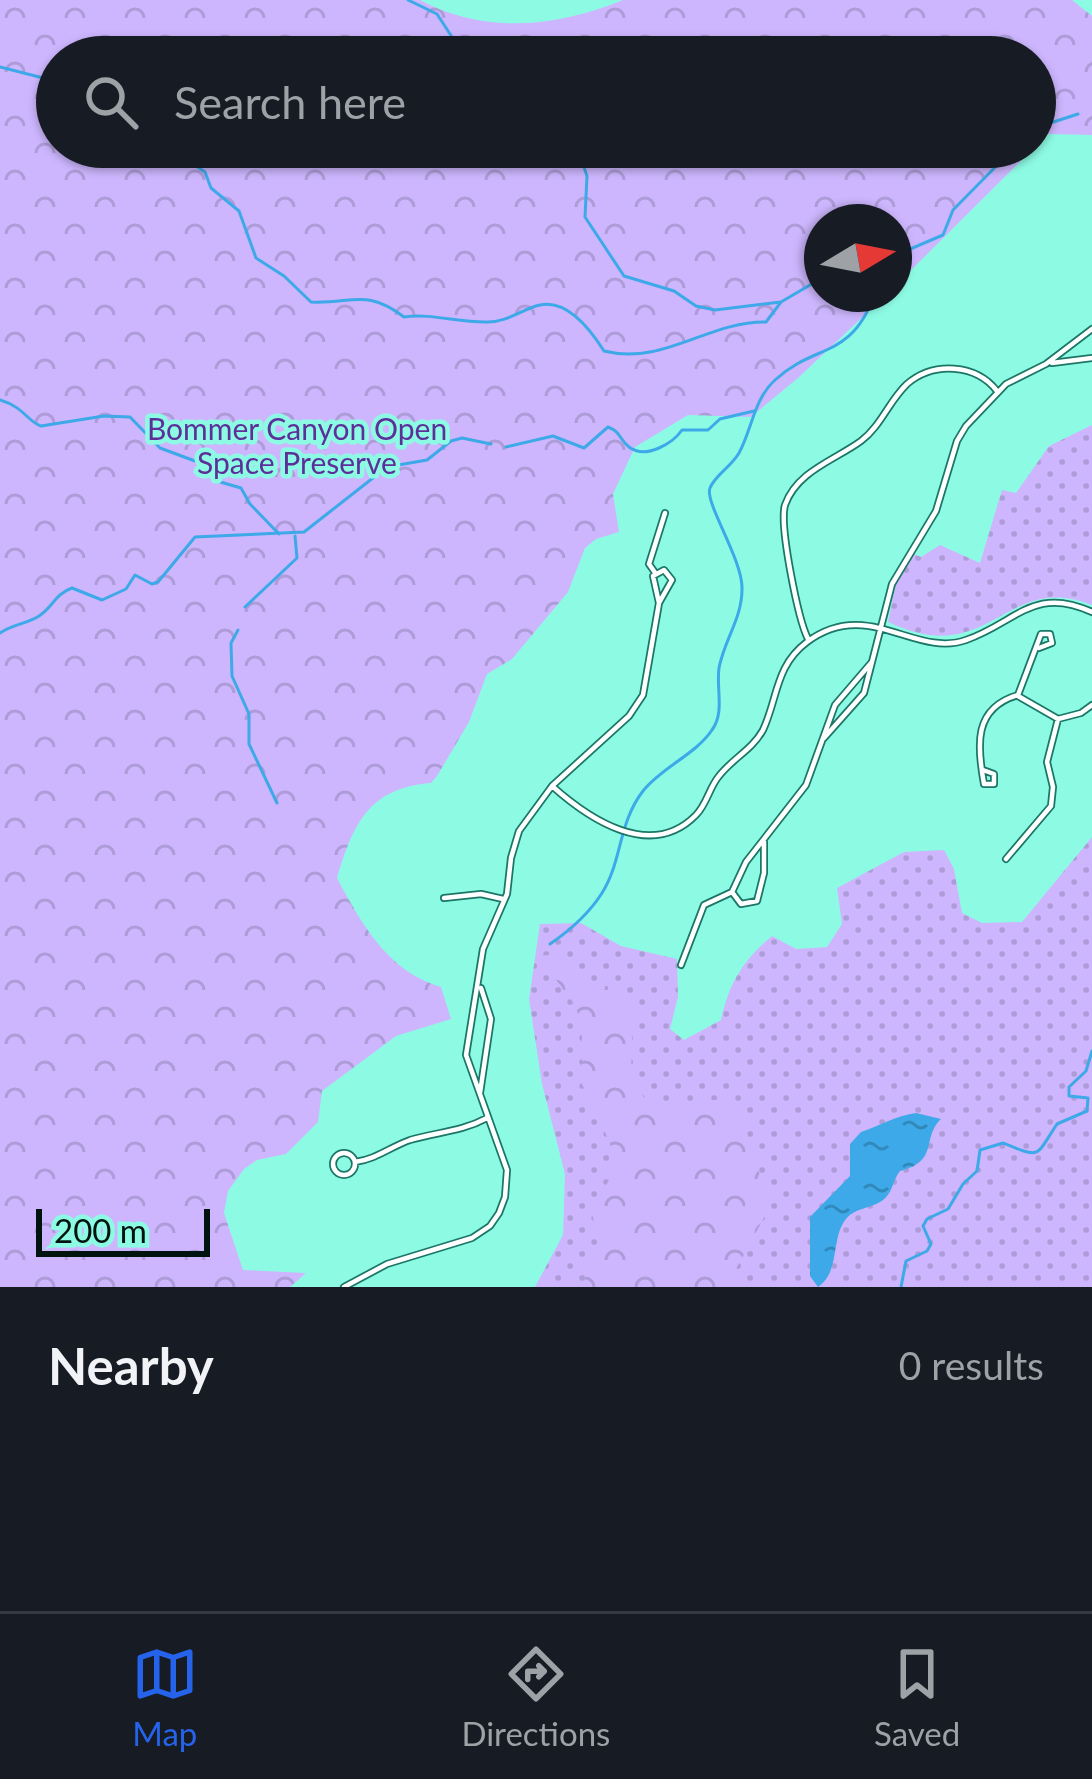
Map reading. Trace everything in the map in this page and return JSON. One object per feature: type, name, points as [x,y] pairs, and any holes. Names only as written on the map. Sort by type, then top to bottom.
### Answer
[{"type":"street","points":[[824,738],[860,700],[897,571],[936,512],[957,441],[976,412],[997,392],[1046,364],[1092,329]]},
{"type":"street","points":[[1046,364],[1092,358]]},
{"type":"street","points":[[809,641],[799,617],[782,521],[792,490],[810,472],[863,440],[898,395],[920,376],[950,368],[965,370],[976,373],[997,392]]},
{"type":"street","points":[[659,603],[656,574],[649,564],[665,513]]},
{"type":"street","points":[[344,1287],[387,1264],[472,1238],[490,1226],[505,1197],[502,1153],[466,1055],[483,949],[505,900],[514,842],[552,786],[636,706],[648,676],[659,603],[672,580],[664,570],[656,574]]},
{"type":"street","points":[[552,786],[588,817],[604,824],[645,835],[679,829],[702,809],[719,776],[752,748],[780,674],[809,641],[843,627],[881,626],[948,644],[982,633],[1029,606],[1058,602],[1092,612]]},
{"type":"street","points":[[983,770],[979,742],[985,715],[1018,695],[1039,648]]},
{"type":"street","points":[[681,965],[704,905],[732,892],[746,862],[800,796],[840,697],[874,659]]},
{"type":"street","points":[[1018,695],[1058,719]]},
{"type":"street","points":[[1058,719],[1092,705]]},
{"type":"street","points":[[1006,859],[1051,806],[1053,788],[1047,762],[1058,719]]},
{"type":"street","points":[[732,892],[741,904],[757,902],[764,873],[764,841]]},
{"type":"street","points":[[454,887],[454,897]]},
{"type":"street","points":[[444,898],[481,894],[505,900]]},
{"type":"street","points":[[479,983],[491,1019],[480,1099]]},
{"type":"street","points":[[466,1055],[476,1062],[487,1056]]},
{"type":"street","points":[[355,1162],[487,1118]]},
{"type":"green space","name":"Bommer Canyon Open Space Preserve","points":[[0,0],[420,0],[470,19],[521,23],[572,16],[623,0],[1072,0],[1092,16],[1092,135],[1056,134],[1056,36],[36,36],[36,168],[1014,168],[912,269],[912,204],[804,204],[804,312],[868,312],[751,417],[688,415],[635,447],[613,494],[619,532],[585,548],[568,592],[512,659],[487,674],[469,722],[431,783],[392,792],[366,812],[337,878],[366,928],[391,958],[441,987],[451,1019],[396,1036],[322,1091],[318,1122],[286,1154],[257,1160],[244,1169],[228,1191],[224,1213],[243,1270],[306,1273],[290,1287],[0,1287]]},
{"type":"green space","points":[[1092,425],[1092,605],[1062,598],[1038,600],[951,635],[923,634],[888,622],[896,583],[914,554],[921,557],[940,545],[980,563],[1002,490],[1016,493],[1049,446]]},
{"type":"green space","points":[[1092,837],[1092,1287],[535,1287],[563,1235],[565,1174],[542,1084],[529,999],[540,924],[581,923],[621,946],[677,959],[678,997],[670,1029],[684,1040],[721,1020],[739,973],[772,936],[796,949],[827,947],[842,924],[837,888],[904,852],[944,850],[954,869],[962,913],[982,923],[1022,922]]},
{"type":"green space","points":[[559,954],[576,976],[633,995],[631,1063],[640,1093],[652,1102],[728,1099],[737,1104],[771,1205],[726,1287],[581,1287],[600,1246],[591,1210],[611,1177],[610,1143],[582,1084],[582,1025],[575,1005],[538,956]]},
{"type":"water","points":[[916,1113],[941,1119],[925,1155],[900,1171],[883,1200],[846,1219],[830,1272],[818,1287],[810,1276],[810,1217],[850,1176],[850,1144],[861,1132]]},
{"type":"waterway","points":[[408,0],[437,14],[451,36]]},
{"type":"waterway","points":[[0,67],[36,76]]},
{"type":"waterway","points":[[1056,121],[1078,114]]},
{"type":"waterway","points":[[199,168],[211,188],[239,211],[256,258],[311,302],[369,300],[404,317],[477,322],[502,320],[550,304],[578,319],[604,351],[626,354],[766,322],[781,302]]},
{"type":"waterway","points":[[584,168],[585,217],[624,276],[715,310],[781,302],[804,289]]},
{"type":"waterway","points":[[912,248],[943,235],[953,210],[994,168]]},
{"type":"waterway","points":[[550,944],[579,921],[602,893],[629,816],[643,791],[697,747],[716,723],[719,668],[742,589],[710,488],[739,453],[758,405],[775,380],[843,341],[866,312]]},
{"type":"waterway","points":[[0,400],[41,426],[104,416],[130,417],[160,448],[195,461]]},
{"type":"waterway","points":[[506,447],[553,436],[584,448],[608,427],[636,451],[651,451],[682,430],[708,430],[720,419],[754,411]]},
{"type":"waterway","points":[[0,633],[39,616],[72,588],[102,600],[126,589],[135,575],[152,584],[158,582],[195,537],[304,532],[387,467],[427,460],[462,438],[491,444]]},
{"type":"waterway","points":[[204,467],[217,481],[241,488],[279,534]]},
{"type":"waterway","points":[[245,607],[297,558],[295,536]]},
{"type":"waterway","points":[[238,630],[231,643],[232,676],[249,714],[249,744],[277,803]]},
{"type":"waterway","points":[[901,1287],[906,1261],[931,1244],[923,1226],[927,1219],[948,1209],[977,1171],[980,1150],[1003,1143],[1036,1152],[1057,1124],[1087,1111],[1088,1098],[1069,1096],[1069,1087],[1086,1071],[1092,1051]]}]
